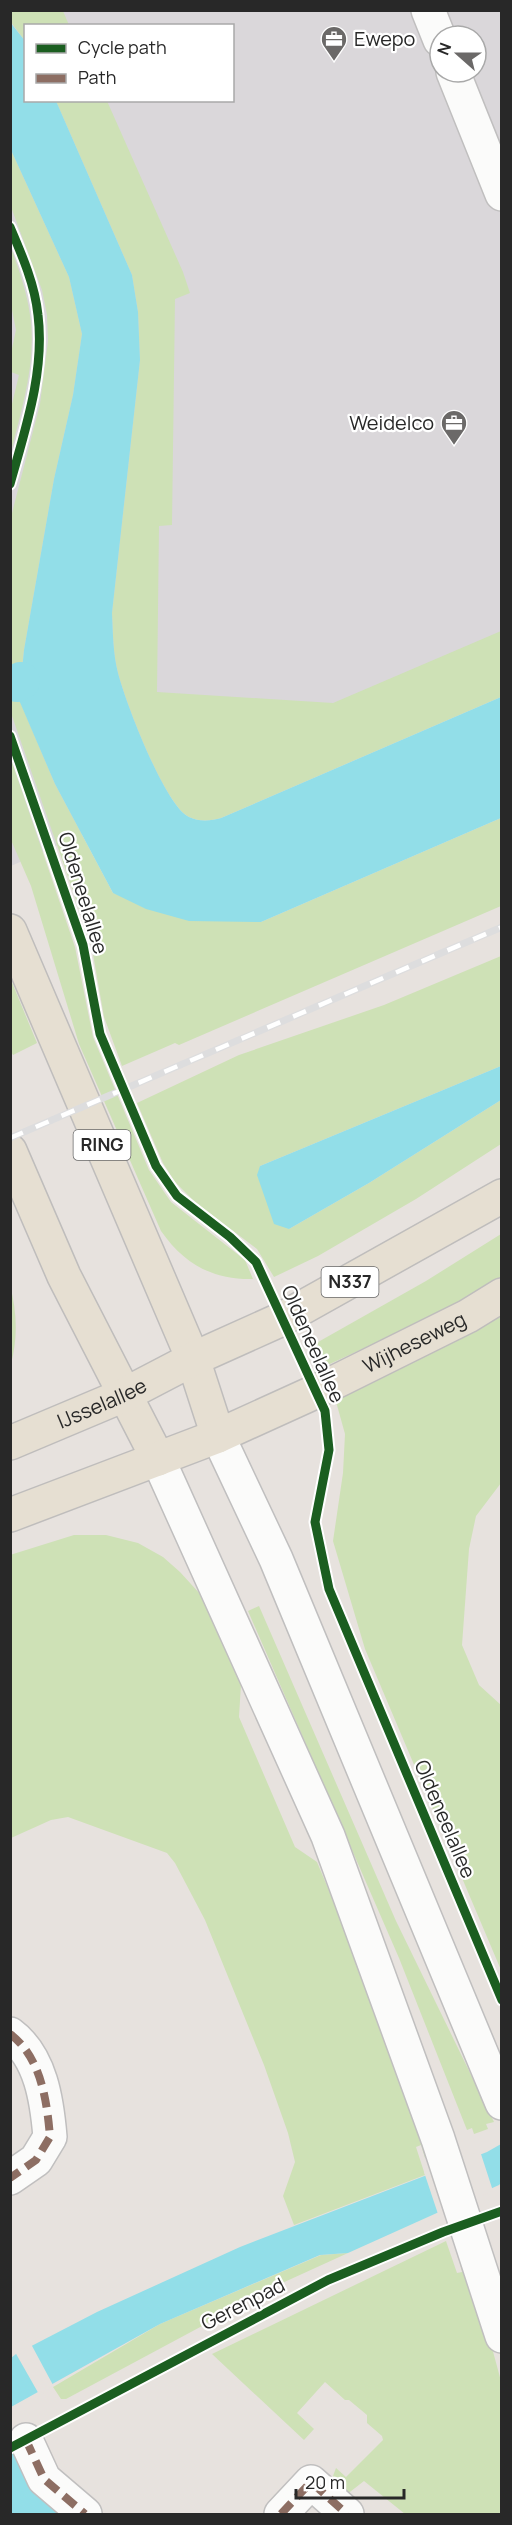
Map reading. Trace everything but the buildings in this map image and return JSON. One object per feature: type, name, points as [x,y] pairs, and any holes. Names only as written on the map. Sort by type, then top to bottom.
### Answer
[{"type":"main road","points":[[428,10],[434,24]]},
{"type":"main road","points":[[458,84],[501,194]]},
{"type":"main road","name":"RING","points":[[10,931],[193,1359],[218,1436]]},
{"type":"main road","points":[[10,1151],[64,1276],[158,1459],[328,1836],[438,2139],[481,2266],[501,2336]]},
{"type":"main road","name":"N337","points":[[193,1359],[325,1296],[501,1196]]},
{"type":"main road","name":"Wijheseweg","points":[[158,1459],[218,1436],[316,1391],[458,1321],[501,1295]]},
{"type":"main road","name":"IJsselallee","points":[[10,1443],[124,1395],[193,1359]]},
{"type":"main road","points":[[218,1436],[276,1559],[501,2103]]},
{"type":"main road","points":[[10,1515],[158,1459]]},
{"type":"main road","points":[[10,2034],[21,2042],[40,2078],[50,2137],[36,2160],[10,2178]]},
{"type":"main road","points":[[26,2440],[44,2479],[85,2514]]},
{"type":"main road","points":[[280,2514],[311,2482],[347,2514]]},
{"type":"shaded area","points":[[10,11],[502,11],[501,647],[11,866]]},
{"type":"green space","points":[[11,11],[63,11],[69,24],[24,24],[24,40],[11,22]]},
{"type":"green space","points":[[56,102],[107,102],[183,272],[190,293],[175,299],[172,525],[159,526],[157,692],[333,703],[501,631],[501,697],[221,818],[197,820],[179,809],[158,774],[137,728],[115,658],[112,613],[140,360],[138,312],[132,275]]},
{"type":"green space","points":[[11,150],[69,277],[82,334],[73,395],[54,479],[24,650],[19,699],[55,784],[113,893],[261,922],[501,818],[501,906],[179,1045],[175,1043],[122,1066],[104,1017],[91,943],[11,713],[11,517],[40,404],[48,341],[47,315],[42,290],[11,207]]},
{"type":"green space","points":[[11,248],[27,298],[32,350],[24,401],[11,452],[11,408],[19,375],[11,372],[11,353],[16,330],[11,305]]},
{"type":"green space","points":[[11,759],[75,947],[93,1037],[149,1170],[171,1202],[245,1260],[253,1279],[225,1277],[201,1268],[179,1253],[161,1231],[79,1044],[31,886],[11,840]]},
{"type":"green space","points":[[501,956],[501,1066],[260,1166],[289,1229],[369,1183],[501,1100],[501,1144],[416,1199],[318,1256],[274,1277],[257,1249],[195,1202],[175,1182],[163,1163],[137,1103],[239,1055],[384,1005]]},
{"type":"green space","points":[[11,980],[37,1043],[13,1055],[10,1050]]},
{"type":"green space","points":[[501,1234],[501,1279],[451,1308],[321,1368],[311,1346],[426,1281]]},
{"type":"green space","points":[[10,1285],[16,1324],[11,1364]]},
{"type":"green space","points":[[501,1310],[501,1483],[476,1516],[469,1549],[462,1645],[479,1685],[501,1705],[501,1970],[365,1649],[333,1541],[343,1473],[345,1434],[335,1398]]},
{"type":"green space","points":[[74,1535],[106,1535],[138,1543],[163,1557],[201,1595],[241,1684],[239,1717],[295,1847],[317,1862],[379,2010],[434,2154],[425,2158],[421,2145],[416,2147],[425,2175],[294,2225],[283,2196],[295,2162],[288,2133],[264,2065],[205,1920],[175,1863],[167,1853],[68,1817],[51,1820],[11,1838],[10,1555]]},
{"type":"green space","points":[[259,1606],[396,1921],[494,2122],[486,2124],[488,2129],[474,2134],[472,2128],[467,2130],[399,1958],[248,1611]]},
{"type":"green space","points":[[446,2241],[457,2273],[462,2272],[458,2255],[466,2252],[501,2381],[501,2514],[405,2514],[364,2481],[346,2495],[338,2487],[333,2476],[336,2468],[346,2477],[383,2440],[382,2436],[367,2423],[367,2415],[325,2382],[297,2413],[314,2429],[304,2440],[212,2354]]},
{"type":"green space","points":[[348,2253],[245,2300],[204,2325],[66,2399],[61,2399],[53,2387],[160,2324],[321,2255]]},
{"type":"water","points":[[10,22],[24,40],[24,102],[56,102],[132,275],[138,312],[140,360],[112,613],[115,658],[129,706],[147,751],[179,809],[197,820],[221,818],[501,697],[501,818],[261,922],[189,921],[146,909],[113,893],[55,784],[19,700],[24,650],[54,479],[73,395],[82,334],[69,277],[11,150]]},
{"type":"water","points":[[501,1066],[501,1100],[369,1183],[289,1229],[274,1224],[257,1175],[260,1166]]},
{"type":"water","points":[[501,2144],[501,2183],[499,2185],[348,2253],[320,2255],[160,2324],[11,2407],[11,2358],[16,2354],[97,2312],[240,2247],[487,2152]]},
{"type":"water","points":[[10,2443],[70,2514],[11,2514]]},
{"type":"pier","points":[[480,2151],[493,2191],[438,2214],[424,2172]]},
{"type":"pier","points":[[31,2344],[53,2385],[40,2396],[15,2352]]},
{"type":"waterway","points":[[17,683],[21,681]]},
{"type":"railway","points":[[10,1138],[502,927]]},
{"type":"marked path","points":[[10,2034],[29,2055],[41,2081],[50,2137],[36,2160],[10,2178]]},
{"type":"marked path","points":[[26,2440],[44,2479],[85,2514]]},
{"type":"marked path","points":[[281,2514],[311,2482],[347,2514]]},
{"type":"cycle path","points":[[10,227],[31,281],[38,315],[39,336],[39,358],[32,401],[10,484]]},
{"type":"cycle path","name":"Oldeneelallee","points":[[10,736],[83,945],[100,1034],[156,1166],[177,1196],[230,1237],[256,1262],[325,1411],[329,1450],[315,1522],[329,1589],[502,2000]]},
{"type":"cycle path","name":"Gerenpad","points":[[10,2448],[328,2280],[443,2232],[502,2211]]},
{"type":"place","name":"Ewepo","points":[[334,62]]},
{"type":"place","name":"Weidelco","points":[[454,446]]}]
